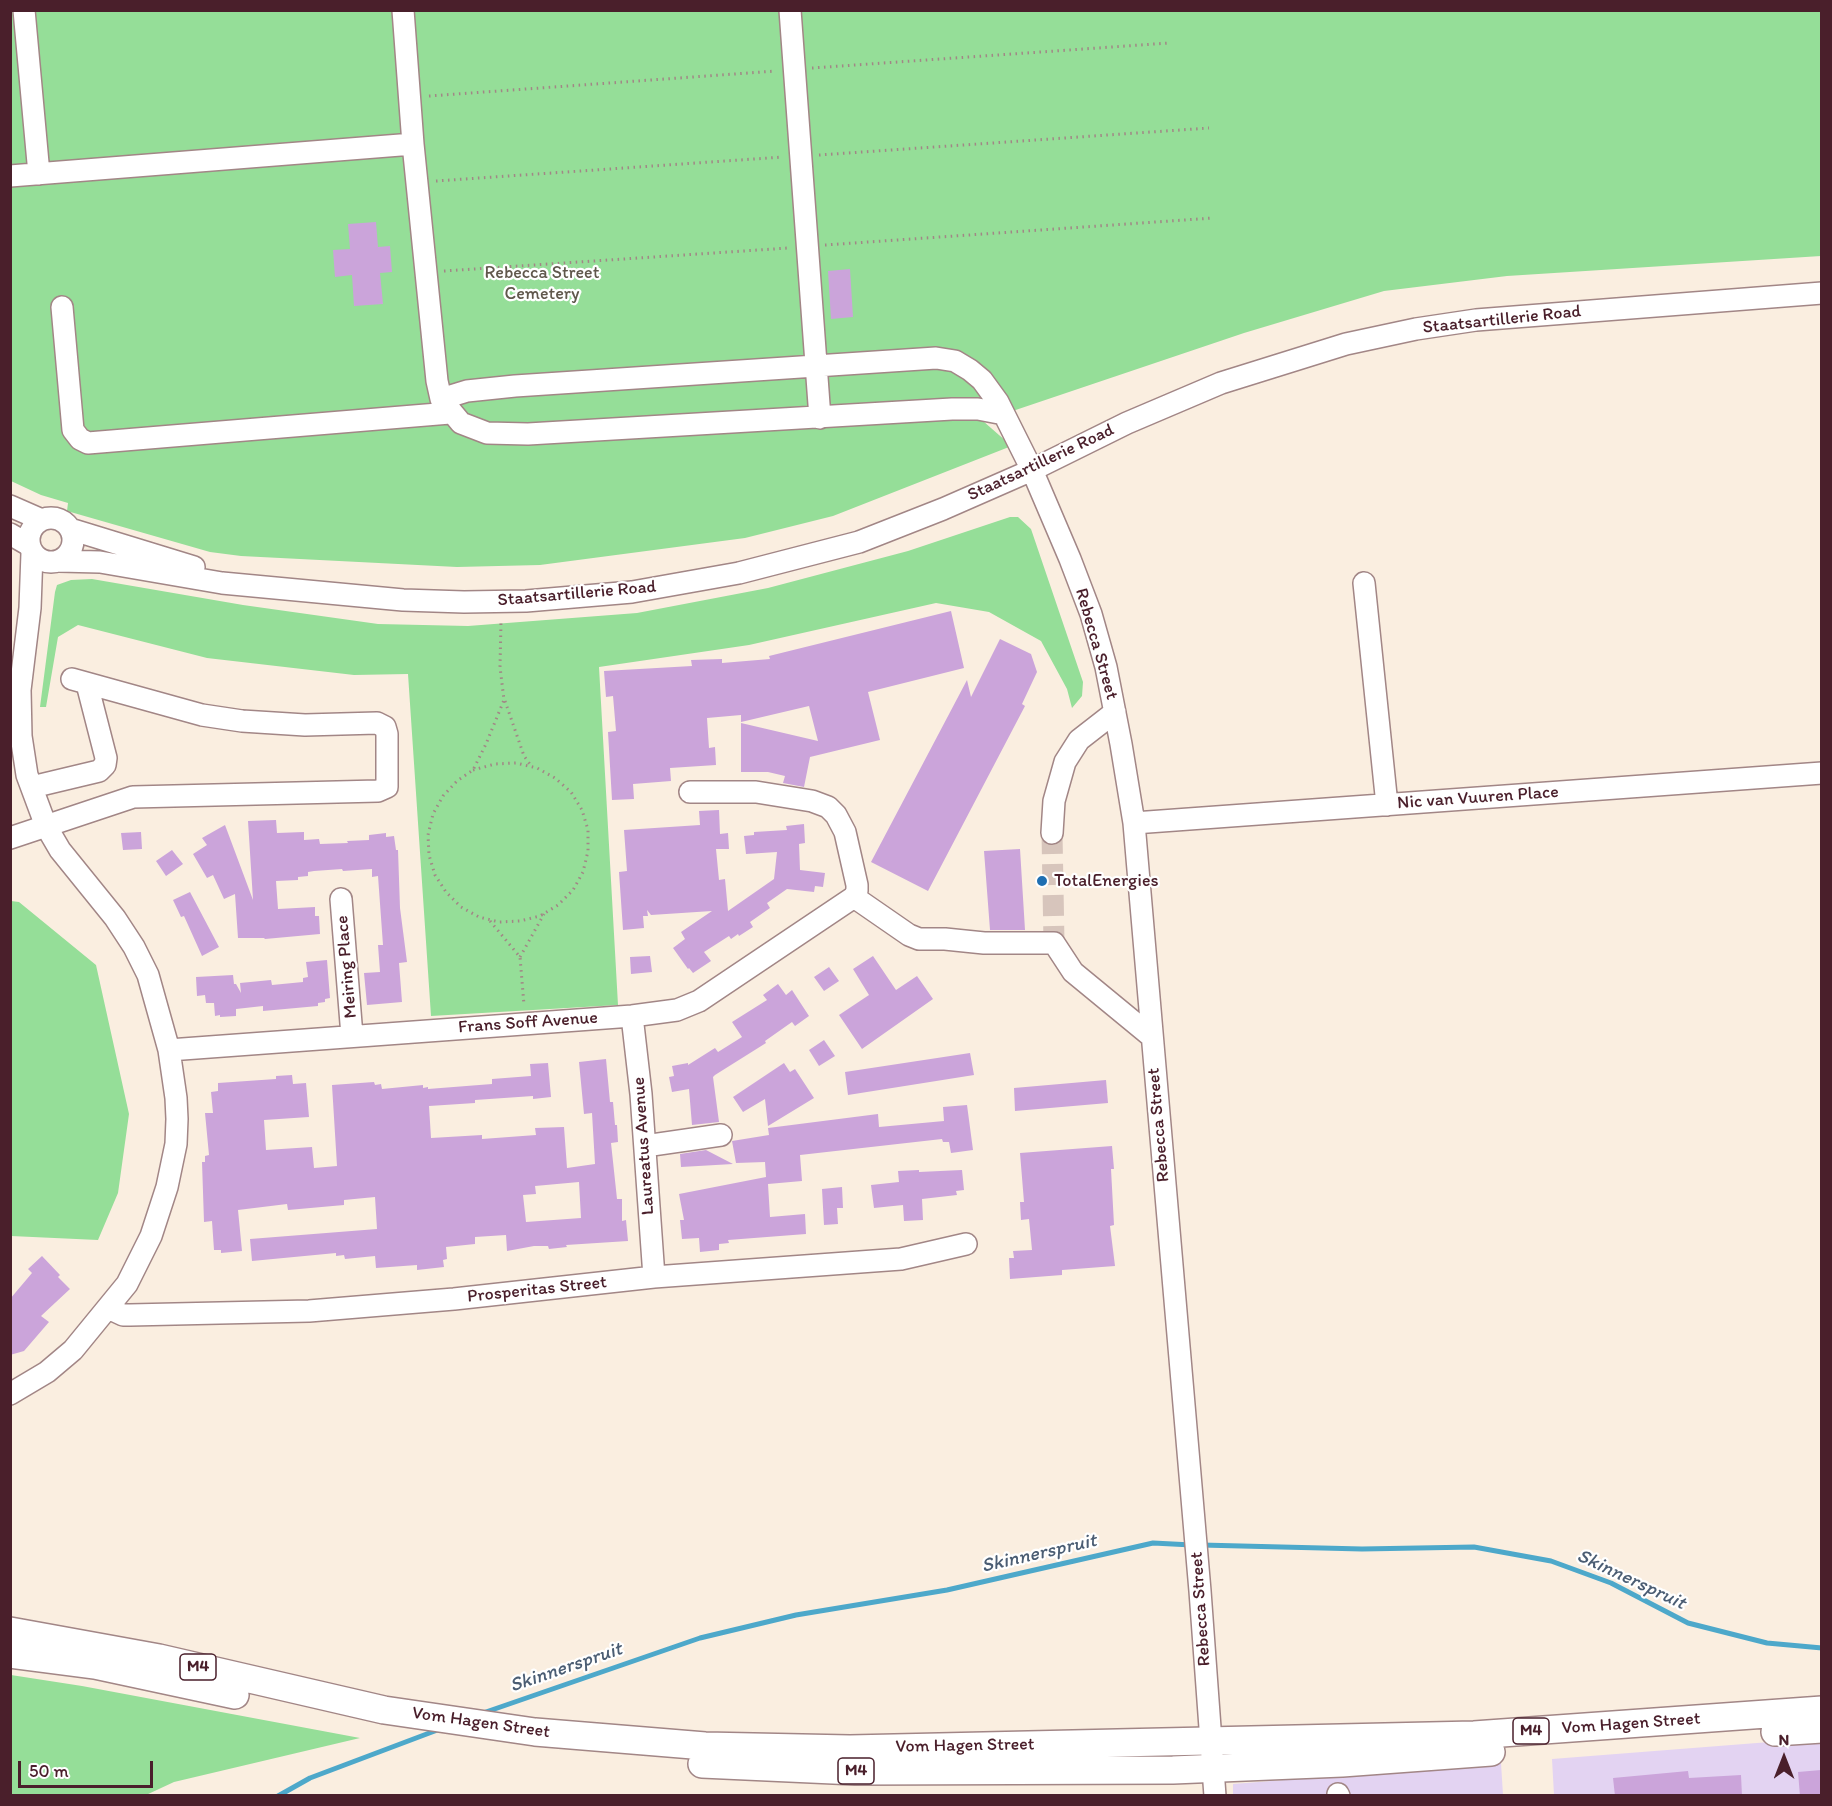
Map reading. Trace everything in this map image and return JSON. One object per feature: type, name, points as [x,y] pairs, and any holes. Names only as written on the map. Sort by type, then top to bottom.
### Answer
[{"type":"main road","name":"Vom Hagen Street","points":[[10,1631],[159,1658],[377,1717]]},
{"type":"main road","name":"Vom Hagen Street","points":[[10,1654],[95,1665],[377,1717],[531,1740],[641,1760],[855,1771],[1213,1768],[1342,1762],[1821,1729]]},
{"type":"main road","name":"Vom Hagen Street","points":[[531,1740],[828,1748],[1474,1736],[1821,1710]]},
{"type":"street","points":[[24,10],[39,174]]},
{"type":"street","points":[[403,10],[412,144],[426,283],[445,406],[461,423],[487,433],[528,434],[952,409],[978,409],[1004,414]]},
{"type":"street","points":[[790,10],[818,364],[820,418]]},
{"type":"street","points":[[10,176],[412,144]]},
{"type":"street","name":"Staatsartillerie Road","points":[[55,562],[100,562],[222,583],[350,596],[464,602],[526,601],[632,592],[739,573],[859,542],[944,509],[1032,470],[1127,423],[1221,383],[1346,344],[1416,329],[1476,320],[1821,293]]},
{"type":"street","name":"Rebecca Street","points":[[62,307],[73,430],[80,440],[88,443],[445,406],[467,391],[818,364],[936,358],[955,362],[982,380],[998,402],[1032,470],[1091,614],[1106,667],[1134,823],[1200,1591],[1215,1796]]},
{"type":"street","points":[[10,506],[42,520],[55,519],[64,522],[70,529],[73,545],[68,555],[55,562],[44,575],[30,608]]},
{"type":"street","points":[[10,1394],[47,1372],[73,1350],[127,1284],[151,1236],[167,1187],[176,1144],[177,1119],[169,1050],[156,996],[148,975],[134,947],[115,918],[60,850],[46,826],[23,753],[20,690],[30,608],[31,530],[42,520]]},
{"type":"street","name":"Staatsartillerie Road","points":[[70,529],[258,586]]},
{"type":"street","points":[[10,534],[44,562],[55,562]]},
{"type":"street","points":[[1364,583],[1387,805]]},
{"type":"street","points":[[10,838],[133,797],[378,791],[387,787],[387,734],[384,727],[378,723],[305,725],[242,721],[202,715],[79,681],[106,758],[105,765],[99,771],[32,787]]},
{"type":"street","points":[[1052,833],[1054,801],[1065,762],[1079,740],[1115,712]]},
{"type":"street","name":"Nic van Vuuren Place","points":[[1134,823],[1821,773]]},
{"type":"street","points":[[690,792],[756,792],[812,801],[828,807],[836,815],[845,832],[857,885],[854,897],[909,935],[927,940],[1053,943],[1073,972],[1152,1037]]},
{"type":"street","name":"Frans Soff Avenue","points":[[169,1050],[632,1016],[689,1007],[854,897]]},
{"type":"street","name":"Meiring Place","points":[[341,899],[352,1036]]},
{"type":"street","name":"Laureatus Avenue","points":[[632,1016],[645,1146],[654,1277]]},
{"type":"street","points":[[645,1146],[721,1135]]},
{"type":"street","name":"Prosperitas Street","points":[[108,1308],[123,1315],[309,1311],[454,1299],[654,1277],[901,1259],[966,1244]]},
{"type":"path","points":[[501,616],[500,667],[504,700],[524,756],[532,767]]},
{"type":"path","points":[[473,770],[504,700]]},
{"type":"path","points":[[516,763],[532,767],[555,778],[571,792],[582,810],[588,830],[588,851],[583,872],[573,890],[558,905],[545,913],[520,921],[499,922],[479,917],[461,907],[446,892],[435,875],[429,855],[428,835],[433,814],[443,796],[457,781],[473,770],[495,764],[516,763]]},
{"type":"path","points":[[520,957],[545,913]]},
{"type":"path","points":[[489,919],[520,957],[526,1022]]},
{"type":"shaded area","points":[[1821,1738],[1821,1795],[1554,1795],[1552,1759]]},
{"type":"shaded area","points":[[1501,1763],[1503,1795],[1233,1796],[1233,1784]]},
{"type":"green space","name":"Rebecca Street Cemetery","points":[[11,11],[1821,11],[1821,256],[1507,276],[1384,291],[1244,333],[983,421],[1007,442],[1009,447],[833,516],[745,538],[540,565],[457,567],[241,556],[210,552],[67,511],[68,503],[41,495],[11,481]]},
{"type":"green space","points":[[1010,517],[1018,517],[1031,529],[1083,682],[1082,696],[1072,708],[1067,689],[1041,641],[989,612],[936,603],[749,645],[599,667],[618,1005],[431,1016],[408,674],[354,675],[207,658],[78,625],[58,637],[46,707],[40,707],[55,592],[57,585],[71,580],[92,579],[243,605],[378,624],[468,626],[637,613],[768,588],[908,551]]},
{"type":"green space","points":[[11,901],[19,902],[96,965],[129,1114],[118,1193],[98,1240],[11,1236]]},
{"type":"green space","points":[[11,1675],[360,1738],[174,1782],[146,1795],[11,1795]]},
{"type":"building","points":[[376,222],[378,247],[390,246],[392,272],[380,273],[383,304],[354,306],[352,275],[335,277],[333,250],[350,249],[348,224]]},
{"type":"building","points":[[850,269],[853,317],[831,319],[828,271]]},
{"type":"building","points":[[951,611],[964,668],[868,692],[880,740],[810,757],[804,787],[783,783],[785,776],[768,772],[741,772],[741,723],[818,741],[809,706],[741,722],[741,715],[707,718],[709,748],[715,747],[716,765],[670,768],[671,781],[633,784],[634,799],[612,800],[608,732],[616,731],[613,696],[606,697],[604,671],[692,666],[691,660],[722,659],[722,663],[770,659],[769,656]]},
{"type":"building","points":[[1000,639],[1031,654],[1037,672],[1022,704],[1025,706],[928,891],[871,862],[967,680],[971,697]]},
{"type":"building","points":[[719,810],[720,834],[728,833],[729,849],[716,849],[719,880],[725,879],[728,911],[774,879],[777,852],[746,854],[744,836],[754,835],[754,832],[787,830],[786,826],[804,824],[805,843],[799,844],[800,870],[825,873],[823,887],[815,886],[814,892],[787,889],[767,903],[770,908],[750,922],[753,927],[731,939],[729,936],[704,952],[711,961],[693,973],[673,948],[685,939],[681,932],[712,911],[651,915],[647,910],[648,916],[643,916],[644,928],[623,930],[619,872],[627,871],[624,830],[700,825],[699,811]]},
{"type":"building","points":[[276,820],[277,833],[304,832],[304,840],[319,839],[320,844],[369,840],[369,835],[386,833],[386,837],[394,836],[396,850],[398,850],[400,908],[407,962],[399,963],[402,1002],[367,1005],[364,973],[380,972],[378,945],[383,945],[378,876],[372,877],[372,869],[314,871],[308,872],[308,876],[298,877],[298,880],[276,881],[278,909],[315,907],[315,916],[319,916],[320,934],[265,939],[238,938],[235,894],[224,899],[213,875],[207,878],[193,854],[207,845],[202,838],[225,825],[253,900],[248,821]]},
{"type":"building","points":[[141,832],[142,849],[123,850],[121,833]]},
{"type":"building","points":[[1020,849],[1025,930],[990,930],[984,851]]},
{"type":"building","points":[[172,850],[183,864],[166,876],[156,861]]},
{"type":"building","points":[[190,892],[219,947],[202,956],[184,916],[181,917],[173,900]]},
{"type":"building","points":[[650,956],[652,972],[631,974],[630,957]]},
{"type":"building","points":[[873,956],[896,990],[917,976],[933,999],[862,1049],[839,1015],[869,995],[853,969]]},
{"type":"building","points":[[327,960],[330,998],[318,1003],[318,1006],[263,1011],[263,1006],[236,1009],[236,1016],[220,1017],[220,1015],[215,1016],[214,1003],[206,1003],[205,995],[197,996],[196,977],[233,975],[234,984],[241,993],[240,983],[271,980],[272,985],[303,982],[303,978],[308,977],[306,962]]},
{"type":"building","points":[[829,967],[839,981],[824,991],[814,977]]},
{"type":"building","points":[[778,984],[786,995],[792,990],[809,1016],[795,1026],[792,1022],[765,1041],[766,1043],[715,1075],[713,1077],[719,1122],[692,1125],[689,1089],[672,1092],[669,1077],[674,1076],[672,1066],[688,1063],[688,1065],[715,1048],[718,1052],[742,1037],[732,1022],[767,1000],[763,995]]},
{"type":"building","points":[[824,1040],[835,1056],[819,1066],[809,1050]]},
{"type":"building","points":[[970,1053],[974,1075],[848,1095],[845,1072]]},
{"type":"building","points":[[606,1059],[610,1102],[613,1102],[615,1125],[617,1125],[618,1142],[611,1143],[617,1199],[622,1199],[622,1221],[626,1220],[628,1241],[566,1245],[567,1247],[549,1249],[548,1246],[534,1246],[507,1251],[506,1235],[475,1237],[475,1244],[446,1247],[447,1259],[443,1260],[444,1267],[417,1270],[417,1265],[376,1268],[375,1256],[345,1259],[344,1255],[336,1256],[336,1253],[252,1261],[250,1239],[377,1229],[375,1197],[344,1200],[344,1205],[288,1210],[287,1204],[238,1210],[242,1251],[221,1253],[221,1250],[214,1250],[212,1221],[204,1222],[202,1162],[205,1162],[205,1156],[209,1155],[205,1113],[213,1113],[211,1092],[218,1091],[218,1083],[276,1079],[276,1076],[292,1075],[293,1084],[306,1083],[309,1117],[264,1120],[266,1150],[312,1147],[314,1168],[337,1166],[332,1085],[374,1082],[375,1085],[381,1084],[382,1089],[423,1085],[423,1088],[428,1087],[428,1089],[492,1084],[492,1079],[531,1076],[530,1064],[548,1063],[551,1097],[475,1100],[475,1103],[429,1106],[431,1138],[482,1135],[482,1139],[536,1135],[535,1128],[564,1127],[567,1168],[595,1164],[592,1113],[584,1114],[579,1062]],"holes":[[[579,1182],[581,1218],[526,1222],[523,1195],[536,1194],[535,1186]]]},
{"type":"building","points":[[784,1063],[790,1072],[795,1069],[814,1098],[768,1126],[765,1099],[743,1112],[733,1097]]},
{"type":"building","points":[[1106,1080],[1108,1103],[1015,1111],[1014,1088]]},
{"type":"building","points":[[967,1105],[973,1150],[951,1153],[949,1142],[943,1142],[942,1139],[800,1155],[802,1181],[768,1184],[770,1217],[805,1214],[806,1234],[728,1240],[729,1243],[719,1244],[719,1250],[700,1252],[699,1238],[682,1239],[680,1220],[684,1220],[679,1194],[766,1177],[765,1162],[736,1163],[732,1141],[769,1135],[768,1128],[878,1114],[879,1127],[944,1121],[943,1107]]},
{"type":"building","points":[[1112,1146],[1114,1225],[1110,1226],[1115,1266],[1062,1270],[1062,1275],[1010,1279],[1009,1258],[1014,1258],[1013,1251],[1032,1250],[1029,1219],[1021,1220],[1020,1202],[1024,1202],[1020,1153]]},
{"type":"building","points":[[706,1150],[733,1164],[681,1167],[680,1154]]},
{"type":"building","points":[[919,1170],[919,1172],[962,1170],[964,1190],[956,1191],[957,1195],[922,1199],[923,1220],[904,1221],[903,1205],[874,1208],[871,1185],[899,1182],[898,1171]]},
{"type":"building","points":[[842,1187],[843,1208],[837,1208],[838,1224],[824,1225],[822,1189]]},
{"type":"building","points":[[42,1256],[70,1289],[41,1316],[49,1322],[24,1351],[10,1355],[10,1299],[32,1273],[28,1269]]},
{"type":"building","points":[[1821,1770],[1821,1796],[1800,1796],[1798,1772]]},
{"type":"building","points":[[1688,1771],[1689,1778],[1741,1775],[1742,1796],[1615,1796],[1613,1778]]},
{"type":"waterway","name":"Skinnerspruit","points":[[483,1713],[700,1638],[796,1615],[947,1590],[1153,1543],[1192,1545]]},
{"type":"waterway","name":"Skinnerspruit","points":[[1201,1545],[1362,1549],[1474,1547],[1551,1561],[1611,1583],[1688,1623],[1767,1643],[1822,1648]]},
{"type":"waterway","name":"Skinnerspruit","points":[[278,1796],[310,1778],[440,1729]]},
{"type":"tunnel","points":[[1052,833],[1054,943]]},
{"type":"place","name":"TotalEnergies","points":[[1042,881]]}]
